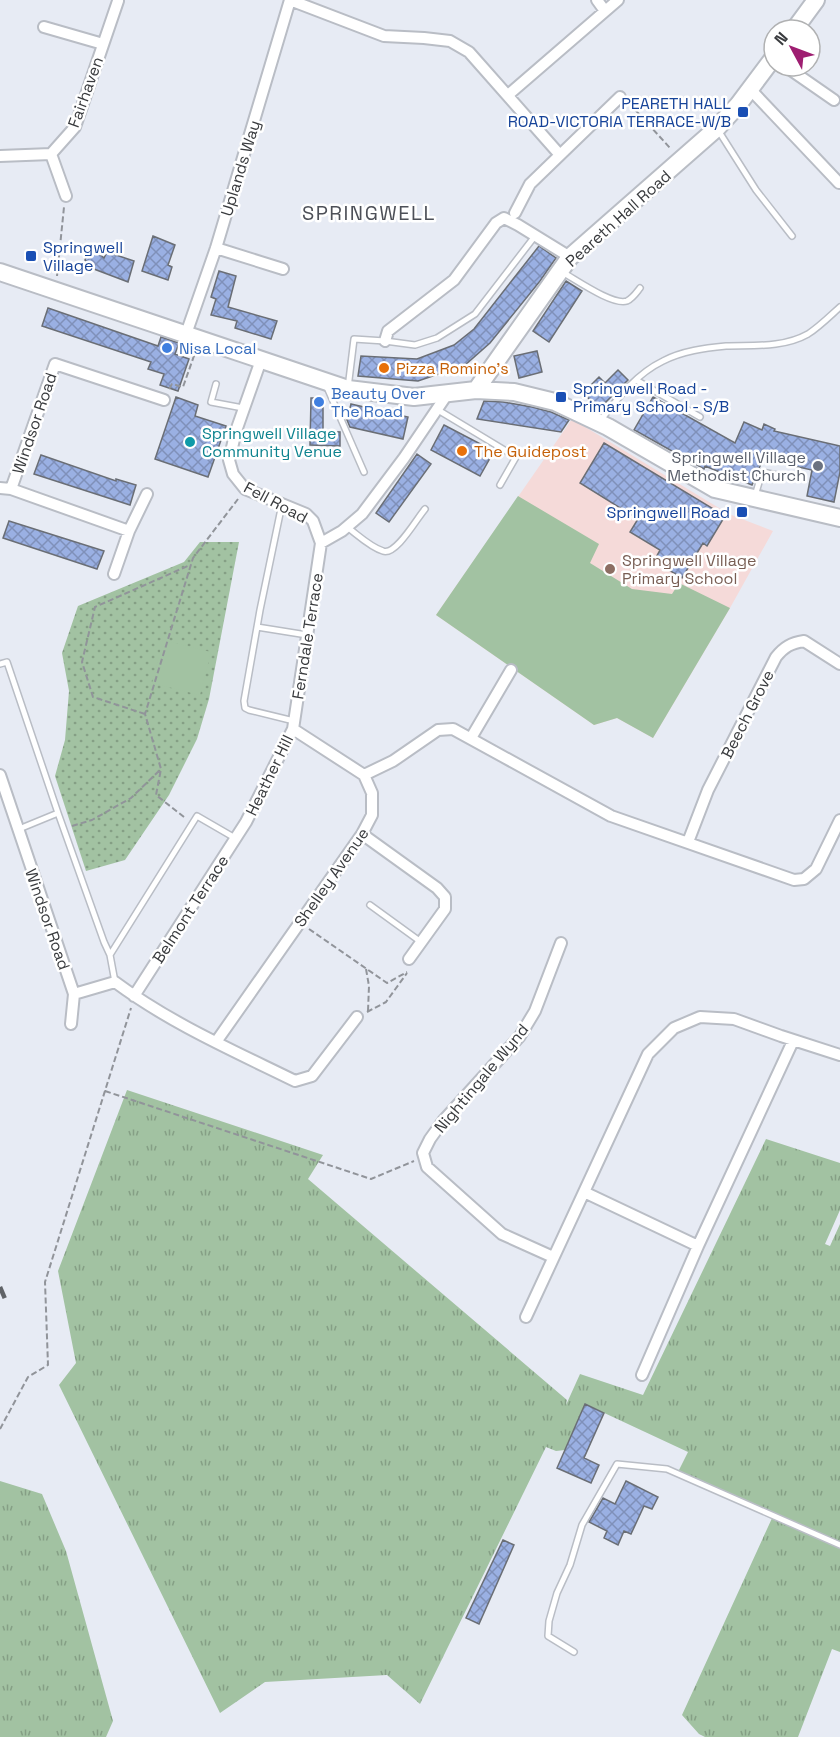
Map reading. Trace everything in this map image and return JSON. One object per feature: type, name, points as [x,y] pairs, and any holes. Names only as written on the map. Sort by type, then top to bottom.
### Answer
[{"type":"main road","points":[[803,18],[816,0]]},
{"type":"main road","name":"Peareth Hall Road","points":[[476,390],[566,264],[717,128],[762,74]]},
{"type":"main road","points":[[0,272],[348,389],[414,397],[476,390],[514,392],[555,402],[599,423],[715,489],[840,518]]},
{"type":"street","points":[[290,0],[384,36],[450,41],[469,52],[560,155]]},
{"type":"street","name":"Uplands Way","points":[[193,336],[216,248],[290,0]]},
{"type":"street","points":[[597,0],[605,11]]},
{"type":"street","points":[[508,95],[618,0]]},
{"type":"street","name":"Fairhaven","points":[[51,154],[75,128],[118,1]]},
{"type":"street","name":"Fairhaven","points":[[44,27],[103,44]]},
{"type":"street","points":[[802,78],[834,100]]},
{"type":"street","points":[[750,89],[839,183]]},
{"type":"street","points":[[515,213],[530,184],[620,97]]},
{"type":"street","points":[[0,156],[51,154],[66,195]]},
{"type":"street","points":[[385,340],[388,331],[454,280],[496,224],[504,218],[535,236],[566,264]]},
{"type":"street","points":[[216,248],[283,269]]},
{"type":"street","name":"Fell Road","points":[[261,360],[243,408],[229,460],[233,474],[245,489],[306,514],[313,522],[321,543]]},
{"type":"street","name":"Windsor Road","points":[[129,531],[6,489],[55,364],[164,399]]},
{"type":"street","points":[[321,543],[347,527],[362,513],[404,458],[448,393]]},
{"type":"street","points":[[114,574],[129,531],[147,495]]},
{"type":"street","name":"Ferndale Terrace","points":[[293,725],[321,543]]},
{"type":"street","name":"Beech Grove","points":[[688,842],[708,790],[776,657],[783,648],[804,641],[840,664]]},
{"type":"street","points":[[471,738],[511,670]]},
{"type":"street","points":[[293,725],[364,775],[393,761],[438,730],[453,729],[611,816],[794,880],[804,879],[816,869],[840,820]]},
{"type":"street","name":"Heather Hill","points":[[246,822],[293,725]]},
{"type":"street","name":"Windsor Road","points":[[0,775],[74,994],[71,1023]]},
{"type":"street","name":"Shelley Avenue","points":[[216,1042],[362,834],[372,815],[372,793],[364,775]]},
{"type":"street","name":"Belmont Terrace","points":[[134,996],[246,822]]},
{"type":"street","points":[[362,834],[437,888],[445,897],[446,909],[409,959]]},
{"type":"street","name":"Nightingale Wynd","points":[[424,1156],[423,1153],[430,1139],[443,1120],[520,1036],[535,1011],[561,943]]},
{"type":"street","points":[[74,994],[115,982],[178,1023],[295,1082],[312,1076],[357,1017]]},
{"type":"street","points":[[526,1317],[648,1054],[674,1028],[700,1017],[734,1019],[838,1055]]},
{"type":"street","points":[[642,1375],[698,1246],[793,1041]]},
{"type":"street","points":[[424,1156],[428,1167],[502,1234],[553,1257]]},
{"type":"street","points":[[584,1192],[698,1246]]},
{"type":"lane","points":[[717,128],[756,190],[792,236]]},
{"type":"lane","points":[[348,389],[354,339],[385,340],[415,345],[437,338],[475,314],[535,236]]},
{"type":"lane","points":[[566,264],[613,300],[620,302],[629,300],[640,288]]},
{"type":"lane","points":[[599,423],[636,380],[664,360],[686,352],[726,346],[770,345],[789,341],[808,334],[840,307]]},
{"type":"lane","points":[[636,380],[700,417]]},
{"type":"lane","points":[[324,381],[364,472]]},
{"type":"lane","points":[[216,384],[211,402],[243,408]]},
{"type":"lane","points":[[438,410],[516,457],[500,485]]},
{"type":"lane","points":[[754,498],[762,472],[792,478]]},
{"type":"lane","points":[[282,504],[244,702],[245,708],[249,710],[293,725]]},
{"type":"lane","points":[[347,527],[385,552],[389,552],[400,542],[425,509]]},
{"type":"lane","points":[[257,627],[307,635]]},
{"type":"lane","points":[[0,664],[7,662],[58,813],[104,942],[111,955],[115,982]]},
{"type":"lane","points":[[18,830],[58,813]]},
{"type":"lane","points":[[111,955],[197,816],[236,838]]},
{"type":"lane","points":[[370,905],[422,942]]},
{"type":"lane","points":[[574,1652],[548,1636],[549,1621],[582,1526],[617,1464],[667,1469],[840,1545]]},
{"type":"path","points":[[620,97],[630,103],[681,161]]},
{"type":"path","points":[[57,291],[66,195]]},
{"type":"path","points":[[164,399],[172,384],[183,387],[193,336]]},
{"type":"path","points":[[192,824],[156,795],[161,769],[145,714],[193,558],[245,489]]},
{"type":"path","points":[[145,714],[93,697],[82,662],[95,607],[191,564]]},
{"type":"path","points":[[64,829],[92,820],[131,798],[161,769]]},
{"type":"path","points":[[299,922],[387,982],[409,971],[386,1002],[357,1017]]},
{"type":"path","points":[[366,969],[369,986],[368,1011]]},
{"type":"path","points":[[0,1429],[28,1377],[48,1365],[45,1282],[134,996]]},
{"type":"path","points":[[105,1091],[371,1179],[424,1156]]},
{"type":"shaded area","name":"Springwell Village Primary School","points":[[572,419],[729,514],[773,531],[653,738],[617,718],[594,725],[436,615]]},
{"type":"green space","name":"Springwell Village Primary School","points":[[518,496],[599,544],[590,563],[632,589],[672,594],[679,583],[730,608],[653,738],[617,718],[594,725],[436,615]]},
{"type":"green space","points":[[200,542],[239,542],[209,699],[197,739],[169,795],[125,860],[86,871],[55,776],[65,740],[69,691],[62,653],[78,606],[184,562]]},
{"type":"green space","points":[[163,640],[211,652],[200,695],[152,683]]},
{"type":"green space","points":[[127,1090],[323,1155],[308,1179],[567,1400],[566,1405],[580,1374],[643,1395],[766,1139],[840,1163],[840,1210],[825,1244],[830,1246],[840,1224],[840,1652],[832,1649],[798,1737],[705,1737],[699,1734],[682,1715],[773,1516],[677,1474],[688,1452],[585,1404],[565,1450],[556,1451],[546,1447],[420,1704],[387,1675],[265,1682],[220,1713],[59,1385],[76,1363],[58,1271]]},
{"type":"green space","points":[[0,1481],[42,1494],[66,1551],[113,1721],[106,1737],[0,1737]]},
{"type":"building","points":[[153,236],[175,245],[168,265],[172,267],[168,280],[142,271]]},
{"type":"building","points":[[90,245],[104,258],[107,252],[134,261],[128,282],[94,269],[85,260]]},
{"type":"building","points":[[539,246],[556,258],[490,343],[465,365],[418,381],[358,376],[361,356],[417,359],[454,345],[474,329]]},
{"type":"building","points":[[219,271],[236,276],[228,307],[277,321],[271,339],[235,328],[237,321],[211,315],[216,299],[211,297]]},
{"type":"building","points":[[566,281],[582,291],[549,342],[533,331]]},
{"type":"building","points":[[48,308],[158,346],[161,337],[179,343],[175,354],[189,359],[178,391],[160,385],[164,374],[148,369],[151,362],[42,326]]},
{"type":"building","points":[[537,351],[542,372],[519,378],[514,356]]},
{"type":"building","points":[[618,370],[628,380],[599,409],[583,393],[599,377],[605,383]]},
{"type":"building","name":"Springwell Village Community Venue","points":[[176,397],[198,405],[195,416],[226,426],[208,477],[155,459]]},
{"type":"building","points":[[653,397],[735,443],[744,422],[762,430],[764,424],[775,429],[774,431],[840,446],[840,472],[834,502],[807,496],[812,470],[763,459],[752,485],[705,466],[704,469],[634,430]]},
{"type":"building","points":[[311,398],[323,398],[323,431],[340,432],[340,446],[310,445]]},
{"type":"building","points":[[484,401],[532,407],[569,420],[561,432],[477,419]]},
{"type":"building","points":[[351,404],[408,417],[403,439],[350,427],[347,420]]},
{"type":"building","name":"The Guidepost","points":[[444,425],[494,451],[480,476],[431,450]]},
{"type":"building","points":[[604,443],[725,516],[707,546],[703,543],[682,578],[654,561],[660,550],[630,532],[638,519],[580,483]]},
{"type":"building","points":[[417,454],[431,464],[389,522],[376,513]]},
{"type":"building","points":[[41,455],[116,481],[116,479],[136,485],[130,505],[34,474]]},
{"type":"building","points":[[9,521],[104,551],[97,569],[3,538]]},
{"type":"building","points":[[585,1404],[604,1413],[584,1458],[599,1465],[591,1483],[557,1468]]},
{"type":"building","points":[[626,1481],[658,1497],[652,1509],[644,1506],[631,1534],[624,1531],[618,1545],[604,1538],[607,1531],[589,1522],[603,1498],[615,1504]]},
{"type":"building","points":[[503,1540],[514,1545],[479,1624],[466,1618]]},
{"type":"railway","points":[[0,1287],[6,1301]]},
{"type":"place","name":"PEARETH HALL ROAD-VICTORIA TERRACE-W/B","points":[[743,112]]},
{"type":"place","name":"Springwell Village","points":[[31,256]]},
{"type":"place","name":"Nisa Local","points":[[167,348]]},
{"type":"place","name":"Pizza Romino's","points":[[384,368]]},
{"type":"place","name":"Springwell Road - Primary School - S/B","points":[[561,397]]},
{"type":"place","name":"Beauty Over The Road","points":[[319,402]]},
{"type":"place","name":"Springwell Village Community Venue","points":[[190,442]]},
{"type":"place","name":"The Guidepost","points":[[462,451]]},
{"type":"place","name":"Springwell Village Methodist Church","points":[[818,466]]},
{"type":"place","name":"Springwell Road","points":[[742,512]]},
{"type":"place","name":"Springwell Village Primary School","points":[[610,569]]},
{"type":"district","name":"SPRINGWELL","points":[[369,213]]}]
